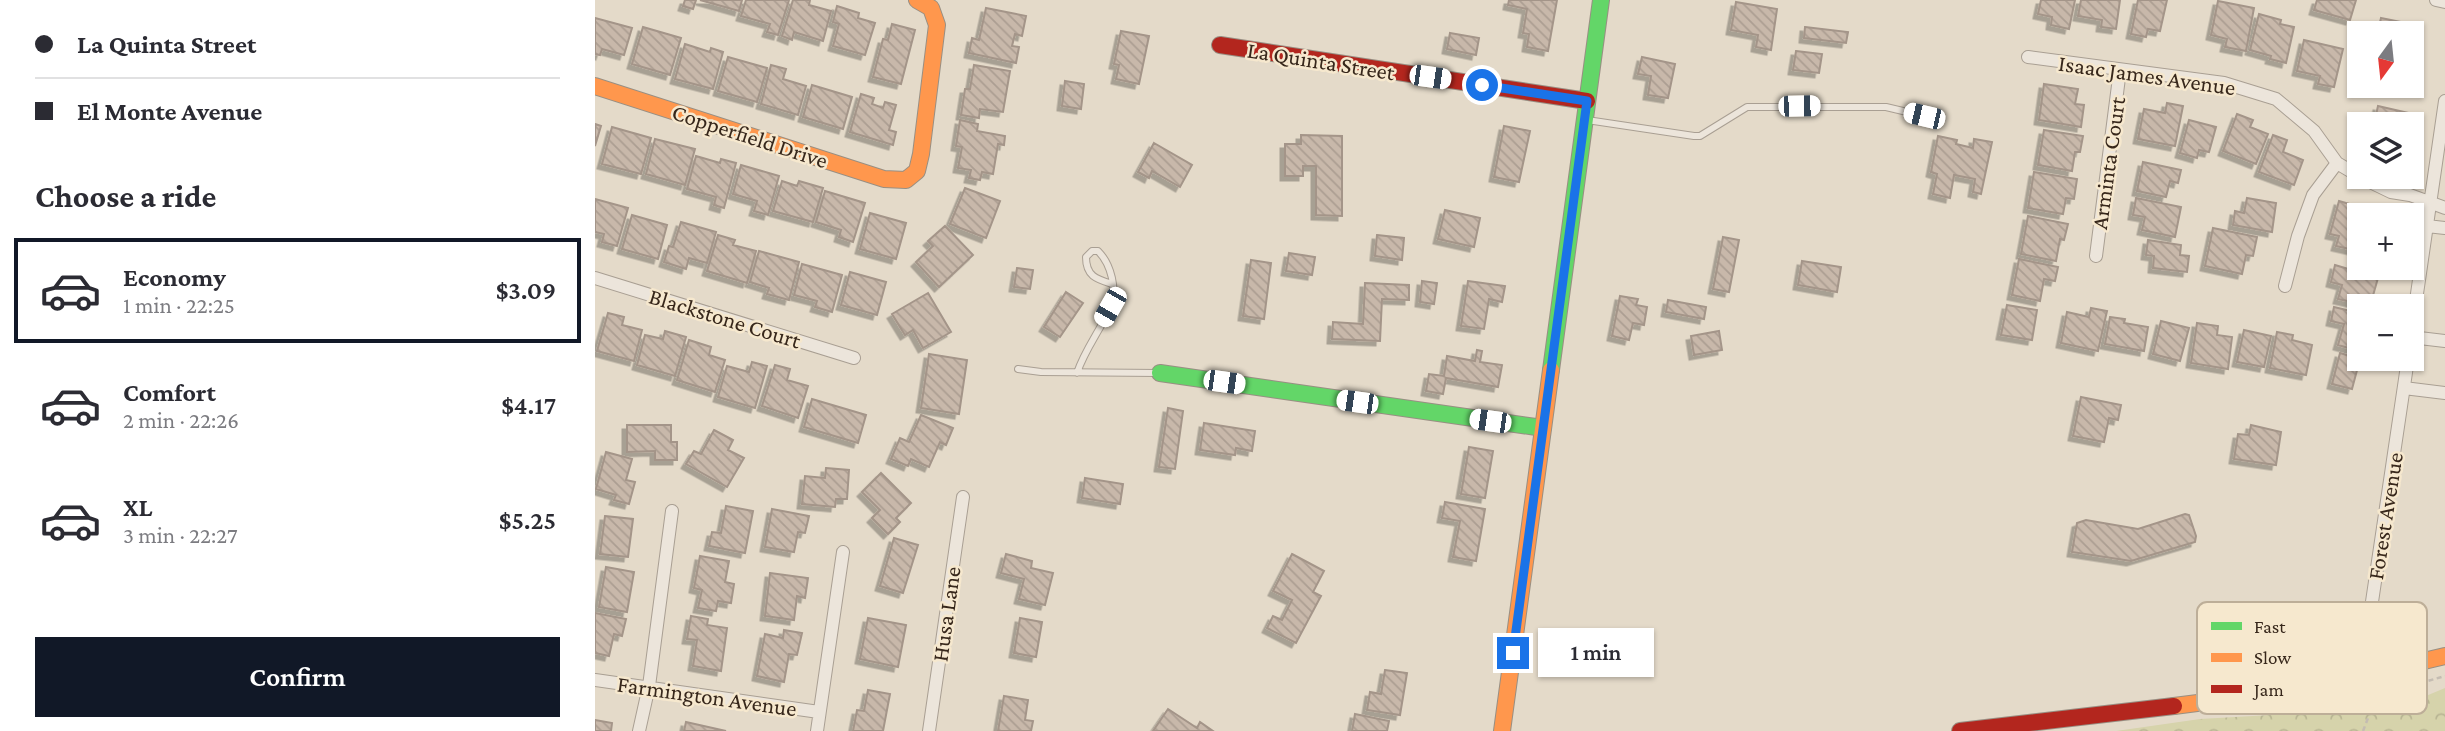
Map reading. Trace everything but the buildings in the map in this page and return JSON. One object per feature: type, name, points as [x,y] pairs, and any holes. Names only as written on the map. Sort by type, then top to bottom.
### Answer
[{"type":"street","points":[[1502,731],[1601,0]]},
{"type":"street","points":[[2436,0],[2445,2]]},
{"type":"street","name":"Copperfield Drive","points":[[595,86],[884,179],[906,180],[917,171],[921,155],[937,25],[924,4]]},
{"type":"street","name":"La Quinta Street","points":[[1220,45],[1587,101]]},
{"type":"street","name":"Isaac James Avenue","points":[[2028,57],[2224,83],[2276,99],[2314,131],[2337,163],[2347,169]]},
{"type":"street","name":"Arminta Court","points":[[2096,256],[2120,70]]},
{"type":"street","points":[[2417,294],[2445,101]]},
{"type":"street","points":[[2285,286],[2298,236],[2313,195],[2337,163]]},
{"type":"street","name":"Isaac James Avenue","points":[[2385,189],[2445,208]]},
{"type":"street","points":[[2427,226],[2445,228]]},
{"type":"street","name":"Blackstone Court","points":[[595,278],[854,358]]},
{"type":"street","points":[[2424,338],[2445,341]]},
{"type":"street","name":"Forest Avenue","points":[[2372,602],[2406,371]]},
{"type":"street","points":[[1160,373],[1543,428]]},
{"type":"street","points":[[2404,388],[2445,393]]},
{"type":"street","name":"Husa Lane","points":[[929,731],[963,497]]},
{"type":"street","points":[[639,731],[649,686],[672,511]]},
{"type":"street","points":[[817,731],[843,552]]},
{"type":"street","points":[[2427,660],[2445,656]]},
{"type":"street","name":"Farmington Avenue","points":[[595,681],[649,686],[819,712]]},
{"type":"street","points":[[1960,731],[2197,703]]},
{"type":"lane","points":[[1585,120],[1700,136],[1747,107],[1886,107],[1924,116]]},
{"type":"lane","points":[[1077,373],[1084,353],[1110,307],[1112,284],[1110,267],[1098,251],[1092,251],[1086,257],[1087,269],[1095,279],[1112,284]]},
{"type":"lane","points":[[1018,369],[1041,372],[1160,373]]},
{"type":"path","points":[[2363,731],[2370,714]]},
{"type":"green space","points":[[2445,688],[2445,731],[2116,731],[2200,719],[2290,714],[2427,714],[2427,696]]},
{"type":"traffic: fast","points":[[1551,370],[1601,0]]},
{"type":"traffic: fast","points":[[1160,373],[1543,428]]},
{"type":"traffic: slow","points":[[595,86],[884,179],[906,180],[917,171],[921,154],[937,25],[931,8],[917,0]]},
{"type":"traffic: slow","points":[[1502,731],[1551,370]]},
{"type":"traffic: slow","points":[[2427,660],[2445,656]]},
{"type":"traffic: slow","points":[[2174,706],[2197,703]]},
{"type":"traffic: jam","points":[[1220,45],[1587,101]]},
{"type":"traffic: jam","points":[[1960,731],[2174,706]]},
{"type":"route","points":[[1482,85],[1587,101],[1513,653]]}]
